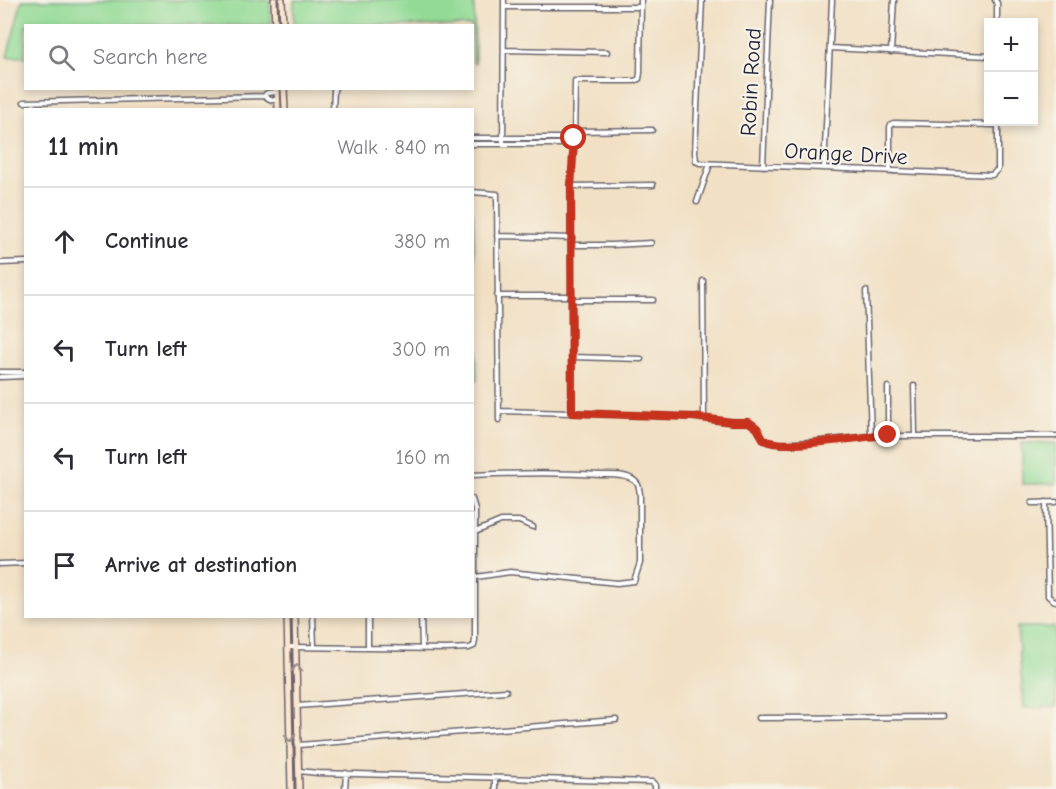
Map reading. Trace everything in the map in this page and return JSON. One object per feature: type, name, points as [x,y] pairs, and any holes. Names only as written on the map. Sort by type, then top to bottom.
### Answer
[{"type":"street","points":[[274,0],[275,24]]},
{"type":"street","points":[[282,0],[283,24]]},
{"type":"street","points":[[503,141],[504,0]]},
{"type":"street","points":[[572,413],[571,186],[575,81],[634,81],[639,79],[641,0]]},
{"type":"street","name":"Orange Drive","points":[[702,0],[695,152],[696,161],[700,163],[992,175],[998,170],[998,126]]},
{"type":"street","name":"Robin Road","points":[[763,166],[770,0]]},
{"type":"street","points":[[824,168],[832,0]]},
{"type":"street","points":[[891,52],[894,0]]},
{"type":"street","points":[[995,0],[997,18]]},
{"type":"street","points":[[504,6],[641,6]]},
{"type":"street","points":[[830,48],[984,56]]},
{"type":"street","points":[[504,50],[607,52]]},
{"type":"street","points":[[264,96],[277,90],[278,108]]},
{"type":"street","points":[[284,90],[285,108]]},
{"type":"street","points":[[333,108],[334,90]]},
{"type":"street","points":[[24,102],[264,96],[272,100],[278,99]]},
{"type":"street","points":[[890,172],[891,124],[984,123]]},
{"type":"street","points":[[574,131],[652,130]]},
{"type":"street","points":[[474,138],[574,144]]},
{"type":"street","points":[[474,144],[574,138]]},
{"type":"street","points":[[697,202],[710,164]]},
{"type":"street","points":[[571,186],[653,185]]},
{"type":"street","points":[[474,192],[496,194],[499,420]]},
{"type":"street","points":[[497,236],[572,238]]},
{"type":"street","points":[[572,245],[651,243]]},
{"type":"street","points":[[0,263],[24,262]]},
{"type":"street","points":[[704,281],[704,418]]},
{"type":"street","points":[[866,291],[870,436]]},
{"type":"street","points":[[497,296],[652,300]]},
{"type":"street","points":[[572,357],[641,359]]},
{"type":"street","points":[[0,375],[24,374]]},
{"type":"street","points":[[914,386],[915,435]]},
{"type":"street","points":[[888,387],[888,435]]},
{"type":"street","points":[[499,411],[704,418],[749,422],[757,428],[764,440],[775,444],[888,435],[1056,436]]},
{"type":"street","points":[[474,475],[579,473],[626,476],[639,484],[640,494],[640,563],[634,581],[617,583],[510,572],[476,577]]},
{"type":"street","points":[[1046,502],[1048,596],[1056,601]]},
{"type":"street","points":[[1032,503],[1056,502]]},
{"type":"street","points":[[288,646],[469,648],[474,646],[476,640],[476,577],[474,505]]},
{"type":"street","points":[[475,532],[501,521],[519,521],[533,527]]},
{"type":"street","points":[[0,564],[24,563]]},
{"type":"street","points":[[287,618],[291,789]]},
{"type":"street","points":[[295,618],[299,789]]},
{"type":"street","points":[[313,618],[314,647]]},
{"type":"street","points":[[368,618],[368,648]]},
{"type":"street","points":[[421,618],[422,648]]},
{"type":"street","points":[[297,706],[507,691]]},
{"type":"street","points":[[759,718],[943,717]]},
{"type":"street","points":[[299,745],[616,720]]},
{"type":"street","points":[[299,771],[652,782],[655,784],[655,789]]},
{"type":"street","points":[[345,789],[346,773]]},
{"type":"street","points":[[495,778],[495,789]]},
{"type":"green space","points":[[22,0],[270,0],[271,24],[24,24],[24,57],[7,57]]},
{"type":"green space","points":[[294,0],[474,0],[475,63],[474,24],[294,24]]},
{"type":"green space","points":[[474,254],[477,380],[474,380]]},
{"type":"green space","points":[[1022,443],[1056,443],[1056,484],[1022,484]]},
{"type":"green space","points":[[1017,627],[1054,627],[1056,707],[1024,708]]},
{"type":"route","points":[[574,138],[571,186],[572,413],[693,417],[749,422],[753,423],[764,440],[775,444],[888,435]]}]
